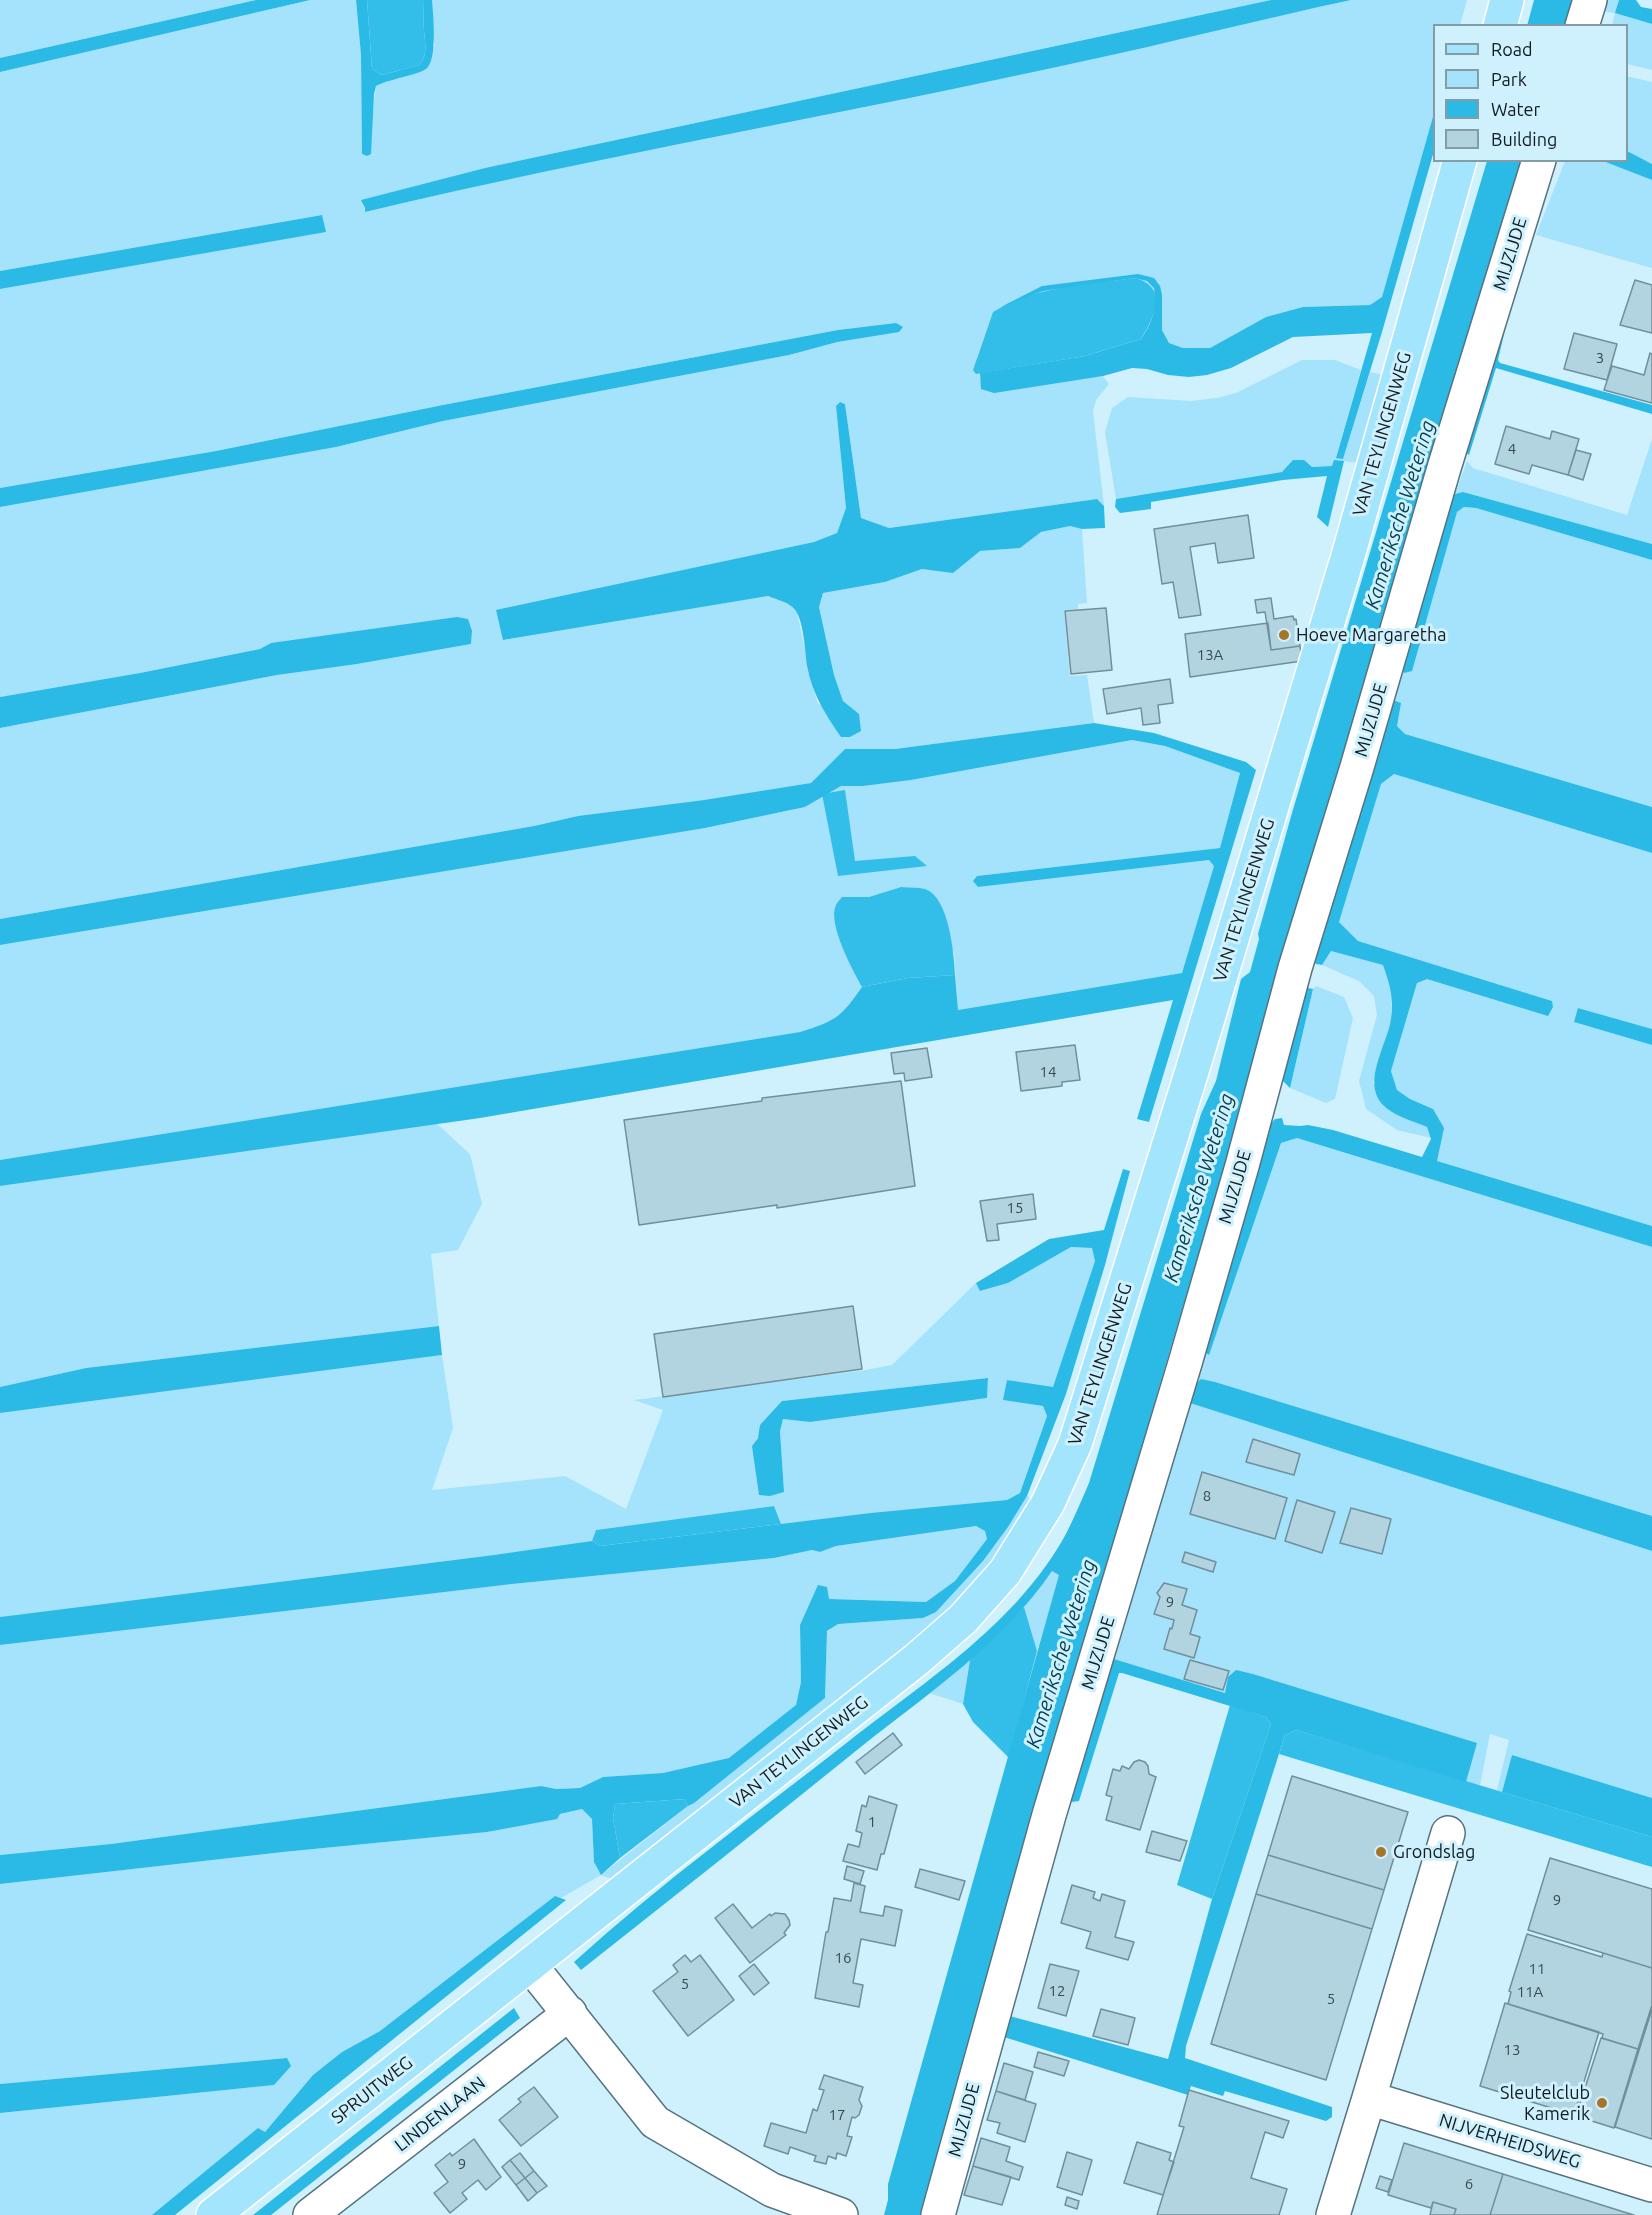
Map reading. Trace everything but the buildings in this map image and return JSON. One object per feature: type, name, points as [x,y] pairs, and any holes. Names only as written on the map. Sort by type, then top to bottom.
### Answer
[{"type":"main road","points":[[1501,24],[1507,0]]},
{"type":"main road","name":"VAN TEYLINGENWEG","points":[[530,1965],[916,1660],[955,1626],[1005,1572],[1048,1503],[1075,1444],[1192,1071],[1348,556],[1459,162]]},
{"type":"main road","name":"SPRUITWEG","points":[[213,2215],[530,1965]]},
{"type":"street","points":[[1583,24],[1590,0]]},
{"type":"street","name":"MIJZIJDE","points":[[938,2215],[1049,1815],[1242,1167],[1295,968],[1357,767],[1444,468],[1538,162]]},
{"type":"street","points":[[1333,2215],[1448,1833]]},
{"type":"street","points":[[530,1965],[655,2122],[772,2190],[841,2215]]},
{"type":"street","name":"LINDENLAAN","points":[[310,2215],[570,2013]]},
{"type":"street","name":"NIJVERHEIDSWEG","points":[[1369,2098],[1652,2185]]},
{"type":"green space","points":[[0,0],[256,0],[0,58]]},
{"type":"green space","points":[[310,0],[356,0],[361,55],[362,154],[367,156],[376,86],[435,46],[432,30],[432,0],[1271,0],[485,168],[362,200],[365,212],[488,183],[1351,0],[1467,0],[1460,24],[1433,24],[1433,117],[1382,297],[1370,305],[1303,307],[1266,317],[1210,348],[1183,348],[1169,343],[1162,330],[1162,295],[1001,307],[993,312],[977,357],[982,389],[1103,376],[1109,384],[1096,400],[1093,411],[1104,506],[1097,499],[889,528],[861,518],[845,404],[840,402],[836,406],[846,508],[837,533],[814,542],[496,611],[504,640],[767,596],[789,604],[797,612],[807,668],[818,704],[859,714],[843,701],[834,675],[819,606],[823,593],[885,582],[922,569],[953,572],[980,551],[1020,548],[1041,532],[1070,526],[1082,529],[1087,603],[1078,604],[1078,609],[1064,610],[1070,676],[1087,675],[1094,723],[895,749],[845,749],[811,783],[704,800],[578,816],[534,826],[0,919],[0,728],[277,675],[471,644],[472,631],[271,643],[260,649],[140,673],[0,697],[0,507],[336,447],[443,421],[789,355],[896,323],[838,330],[443,405],[216,451],[0,488],[0,289],[325,232],[321,215],[0,271],[0,72]]},
{"type":"green space","points":[[1584,0],[1619,0],[1616,13],[1652,24],[1652,70],[1628,64],[1628,24],[1612,24],[1615,13],[1595,10]]},
{"type":"green space","points":[[1628,76],[1652,82],[1652,164],[1628,152]]},
{"type":"green space","points":[[1565,162],[1606,162],[1652,180],[1652,268],[1536,235]]},
{"type":"green space","points":[[1302,360],[1335,360],[1361,370],[1336,457],[1343,459],[1370,372],[1383,375],[1359,463],[1335,460],[1332,466],[1311,467],[1116,499],[1105,432],[1112,408],[1128,397],[1191,401],[1217,398],[1236,393]]},
{"type":"green space","points":[[1652,439],[1652,544],[1463,492],[1455,494],[1467,461],[1473,468],[1627,515]]},
{"type":"green space","points":[[1464,507],[1476,508],[1652,560],[1652,807],[1405,734],[1397,726],[1393,700],[1402,669],[1457,512]]},
{"type":"green space","points":[[1132,740],[1165,746],[1240,773],[1220,848],[977,876],[978,887],[1209,860],[1215,866],[1182,973],[958,1010],[954,952],[901,887],[869,897],[842,897],[839,937],[862,987],[837,1017],[800,1032],[0,1160],[0,945],[705,828],[805,807],[841,786],[863,786],[911,780]]},
{"type":"green space","points":[[1394,774],[1652,853],[1652,1029],[1579,1008],[1574,1022],[1652,1045],[1652,1226],[1436,1161],[1433,1109],[1410,1099],[1397,1090],[1391,1071],[1417,983],[1427,978],[1486,996],[1552,1001],[1358,941],[1339,922],[1381,784]]},
{"type":"green space","points":[[1331,951],[1383,965],[1392,991],[1391,1020],[1373,1083],[1397,1114],[1427,1127],[1431,1138],[1397,1130],[1366,1109],[1359,1081],[1377,1015],[1374,996],[1359,981],[1322,965]]},
{"type":"green space","points":[[1316,986],[1344,997],[1353,1018],[1335,1099],[1326,1103],[1290,1088],[1313,989]]},
{"type":"green space","points":[[436,1123],[470,1154],[482,1204],[458,1250],[431,1254],[439,1326],[86,1368],[0,1387],[0,1186]]},
{"type":"green space","points":[[1297,1138],[1652,1247],[1652,1516],[1444,1453],[1193,1387],[1203,1351],[1209,1354],[1281,1143]]},
{"type":"green space","points":[[1071,1247],[1092,1248],[1095,1261],[1053,1388],[1007,1380],[1004,1400],[1043,1406],[1047,1416],[1020,1493],[1007,1500],[781,1524],[774,1506],[596,1530],[592,1541],[565,1546],[0,1617],[0,1413],[442,1355],[453,1428],[432,1490],[565,1476],[626,1509],[663,1410],[634,1400],[892,1365],[976,1283],[981,1291],[1008,1283]],"holes":[[[988,1378],[987,1398],[810,1422],[783,1419],[780,1431],[784,1492],[752,1446],[782,1401]]]},
{"type":"green space","points":[[1190,1403],[1652,1551],[1652,1798],[1512,1755],[1502,1792],[1497,1790],[1509,1740],[1490,1734],[1480,1785],[1466,1782],[1476,1743],[1253,1674],[1236,1671],[1225,1693],[1114,1659],[1068,1798]]},
{"type":"green space","points":[[1027,1496],[1032,1499],[999,1553],[960,1600],[916,1640],[614,1880],[601,1875],[825,1698],[827,1632],[837,1624],[923,1618],[936,1612],[983,1561]]},
{"type":"green space","points":[[976,1526],[985,1531],[987,1539],[955,1581],[926,1602],[829,1599],[800,1625],[801,1682],[796,1705],[729,1759],[663,1773],[603,1777],[580,1788],[556,1789],[541,1786],[111,1844],[0,1855],[0,1645],[512,1584],[774,1558],[812,1550],[820,1552],[836,1546]]},
{"type":"green space","points":[[1052,1571],[1060,1575],[1037,1651],[1024,1607]]},
{"type":"green space","points":[[970,1660],[963,1704],[929,1693]]},
{"type":"green space","points":[[582,1809],[592,1819],[594,1862],[601,1875],[561,1898],[555,1896],[380,2031],[342,2052],[313,2075],[265,2132],[152,2215],[0,2215],[0,2113],[274,2085],[287,2058],[0,2084],[0,1884],[487,1832]]},
{"type":"shaded area","points":[[367,0],[424,0],[425,48],[420,65],[382,75],[372,69]]},
{"type":"shaded area","points":[[1134,278],[1145,282],[1152,288],[1156,303],[1151,321],[1141,339],[1085,356],[976,374],[973,370],[993,312],[1009,303],[1043,292]]},
{"type":"shaded area","points":[[845,790],[855,861],[915,856],[927,866],[838,876],[822,794]]},
{"type":"shaded area","points":[[901,887],[925,889],[933,894],[940,903],[949,927],[955,975],[908,978],[862,987],[847,959],[838,935],[834,913],[836,905],[842,897],[869,897]]},
{"type":"shaded area","points":[[774,1506],[781,1524],[600,1546],[592,1541],[596,1530]]},
{"type":"shaded area","points":[[1024,1607],[1037,1651],[1009,1758],[973,1722],[963,1704],[970,1660]]},
{"type":"shaded area","points":[[1230,1705],[1266,1717],[1271,1724],[1212,1899],[1177,1885]]},
{"type":"shaded area","points":[[1296,1730],[1652,1837],[1652,1867],[1279,1754],[1285,1735]]},
{"type":"shaded area","points":[[685,1799],[688,1806],[620,1858],[613,1818],[615,1804]]},
{"type":"water","points":[[256,0],[310,0],[0,72],[0,58]]},
{"type":"water","points":[[356,0],[367,0],[372,69],[382,75],[420,65],[425,48],[424,0],[432,0],[434,37],[430,64],[426,69],[376,86],[371,154],[367,156],[362,154],[361,55]]},
{"type":"water","points":[[1271,0],[1351,0],[1117,54],[544,172],[365,212],[361,200],[485,168]]},
{"type":"water","points":[[1534,0],[1573,0],[1566,24],[1528,24]]},
{"type":"water","points":[[1619,0],[1636,0],[1641,7],[1652,9],[1652,24],[1615,13]]},
{"type":"water","points":[[1433,117],[1433,154],[1343,459],[1336,458],[1372,333],[1293,337],[1231,368],[1207,375],[1189,377],[1132,368],[1103,376],[994,393],[981,389],[980,373],[1085,356],[1141,339],[1153,315],[1154,288],[1147,281],[1134,278],[1043,291],[1001,307],[1042,286],[1138,274],[1154,278],[1160,286],[1162,295],[1162,330],[1169,343],[1183,348],[1210,348],[1266,317],[1303,307],[1370,305],[1382,297]]},
{"type":"water","points":[[1628,152],[1652,164],[1652,180],[1606,162],[1628,162]]},
{"type":"water","name":"Kameriksche Wetering","points":[[1487,162],[1526,162],[1393,700],[1401,703],[1397,726],[1405,734],[1652,807],[1652,853],[1394,774],[1381,784],[1339,922],[1358,941],[1552,1001],[1553,1007],[1548,1016],[1427,979],[1417,983],[1391,1071],[1397,1090],[1410,1099],[1433,1109],[1444,1128],[1437,1161],[1652,1226],[1652,1247],[1297,1138],[1281,1143],[1209,1355],[1203,1351],[1268,1127],[1275,1119],[1282,1118],[1284,1125],[1308,1125],[1333,1130],[1422,1157],[1431,1139],[1427,1127],[1392,1112],[1376,1095],[1375,1074],[1392,1011],[1391,992],[1383,965],[1331,951],[1322,965],[1316,964],[1313,960],[1247,1089],[1031,1822],[920,2215],[884,2215],[888,2200],[888,2184],[1059,1575],[1052,1571],[1011,1621],[964,1666],[939,1686],[581,1970],[574,1962],[675,1876],[940,1672],[997,1622],[1047,1565],[1067,1532],[1089,1483],[1201,1114],[1216,1081],[1241,979],[1250,972],[1259,939],[1258,934]]},
{"type":"water","points":[[322,215],[326,232],[0,289],[0,271]]},
{"type":"water","points":[[896,323],[903,327],[899,332],[837,342],[789,355],[443,421],[336,447],[0,507],[0,488],[216,451],[443,405],[838,330]]},
{"type":"water","points":[[1506,325],[1498,360],[1500,363],[1652,405],[1652,414],[1496,368],[1469,455],[1465,452],[1501,327]]},
{"type":"water","points":[[840,402],[845,404],[861,518],[889,528],[1097,499],[1104,506],[1105,528],[1082,529],[1070,526],[1041,532],[1020,548],[980,551],[953,573],[922,569],[885,582],[823,593],[819,607],[834,675],[843,701],[859,714],[861,731],[850,737],[841,737],[816,694],[809,676],[799,616],[787,603],[768,596],[503,640],[496,610],[814,542],[837,533],[846,508],[836,406]]},
{"type":"water","points":[[1293,460],[1304,460],[1312,467],[1332,466],[1334,460],[1344,461],[1328,527],[1317,517],[1327,476],[1283,480],[1151,502],[1151,509],[1120,513],[1115,507],[1116,499],[1282,472]]},
{"type":"water","points":[[1463,492],[1652,544],[1652,560],[1476,508],[1464,507],[1457,512],[1412,671],[1404,673],[1402,669],[1450,498]]},
{"type":"water","points":[[457,617],[468,619],[472,631],[471,644],[277,675],[0,728],[0,697],[140,673],[260,649],[271,643]]},
{"type":"water","points":[[1094,723],[1154,733],[1246,762],[1256,770],[1149,1122],[1137,1119],[1173,1000],[480,1118],[0,1186],[0,1160],[800,1032],[837,1017],[862,987],[908,978],[955,975],[958,1010],[1182,973],[1214,866],[1209,860],[978,887],[973,881],[977,876],[1220,848],[1240,773],[1165,746],[1132,740],[911,780],[863,786],[841,786],[805,807],[705,828],[0,945],[0,919],[534,826],[578,816],[704,800],[811,783],[845,749],[895,749]]},
{"type":"water","points":[[1304,987],[1313,989],[1290,1088],[1282,1080]]},
{"type":"water","points":[[1578,1008],[1652,1029],[1652,1045],[1574,1022]]},
{"type":"water","points":[[1123,1169],[1130,1171],[1105,1265],[1066,1394],[1027,1496],[983,1561],[936,1612],[923,1618],[838,1624],[827,1631],[825,1698],[694,1803],[688,1806],[685,1799],[615,1804],[613,1818],[620,1858],[601,1875],[594,1862],[592,1819],[582,1809],[560,1814],[557,1819],[487,1832],[0,1884],[0,1855],[111,1844],[541,1786],[556,1789],[580,1788],[603,1777],[663,1773],[729,1758],[796,1705],[801,1682],[800,1625],[818,1585],[827,1587],[829,1599],[926,1602],[955,1581],[987,1539],[985,1531],[976,1526],[836,1546],[820,1552],[812,1550],[774,1558],[512,1584],[0,1645],[0,1617],[592,1541],[600,1546],[871,1513],[1007,1500],[1020,1493],[1047,1416],[1043,1406],[1003,1400],[1007,1380],[1053,1387],[1095,1261],[1092,1248],[1071,1247],[1008,1283],[980,1291],[976,1283],[1049,1239],[1104,1230]]},
{"type":"water","points":[[439,1326],[442,1355],[0,1413],[0,1387],[86,1368]]},
{"type":"water","points":[[988,1378],[987,1398],[810,1422],[783,1419],[780,1431],[784,1492],[770,1496],[759,1495],[752,1446],[758,1438],[760,1425],[782,1401]]},
{"type":"water","points":[[1201,1379],[1652,1516],[1652,1551],[1190,1403],[1193,1387]]},
{"type":"water","points":[[1114,1659],[1225,1693],[1228,1677],[1236,1670],[1477,1743],[1466,1782],[1296,1730],[1285,1735],[1186,2046],[1185,2058],[1332,2107],[1332,2117],[1326,2121],[1225,2091],[1223,2096],[1191,2086],[1188,2095],[1004,2037],[1006,2015],[1168,2059],[1212,1899],[1271,1724],[1266,1717],[1119,1673],[1079,1801],[1072,1802],[1068,1798]]},
{"type":"water","points":[[1512,1755],[1652,1798],[1652,1837],[1502,1792]]},
{"type":"water","points":[[555,1896],[566,1900],[175,2215],[152,2215],[258,2128],[265,2132],[313,2075],[342,2052],[380,2031]]},
{"type":"water","points":[[514,2008],[520,2018],[271,2215],[253,2215]]},
{"type":"water","points":[[287,2058],[291,2066],[274,2085],[0,2113],[0,2084]]},
{"type":"place","name":"Hoeve Margaretha","points":[[1284,635]]},
{"type":"place","name":"Grondslag","points":[[1381,1852]]},
{"type":"place","name":"Sleutelclub Kamerik","points":[[1602,2103]]}]
